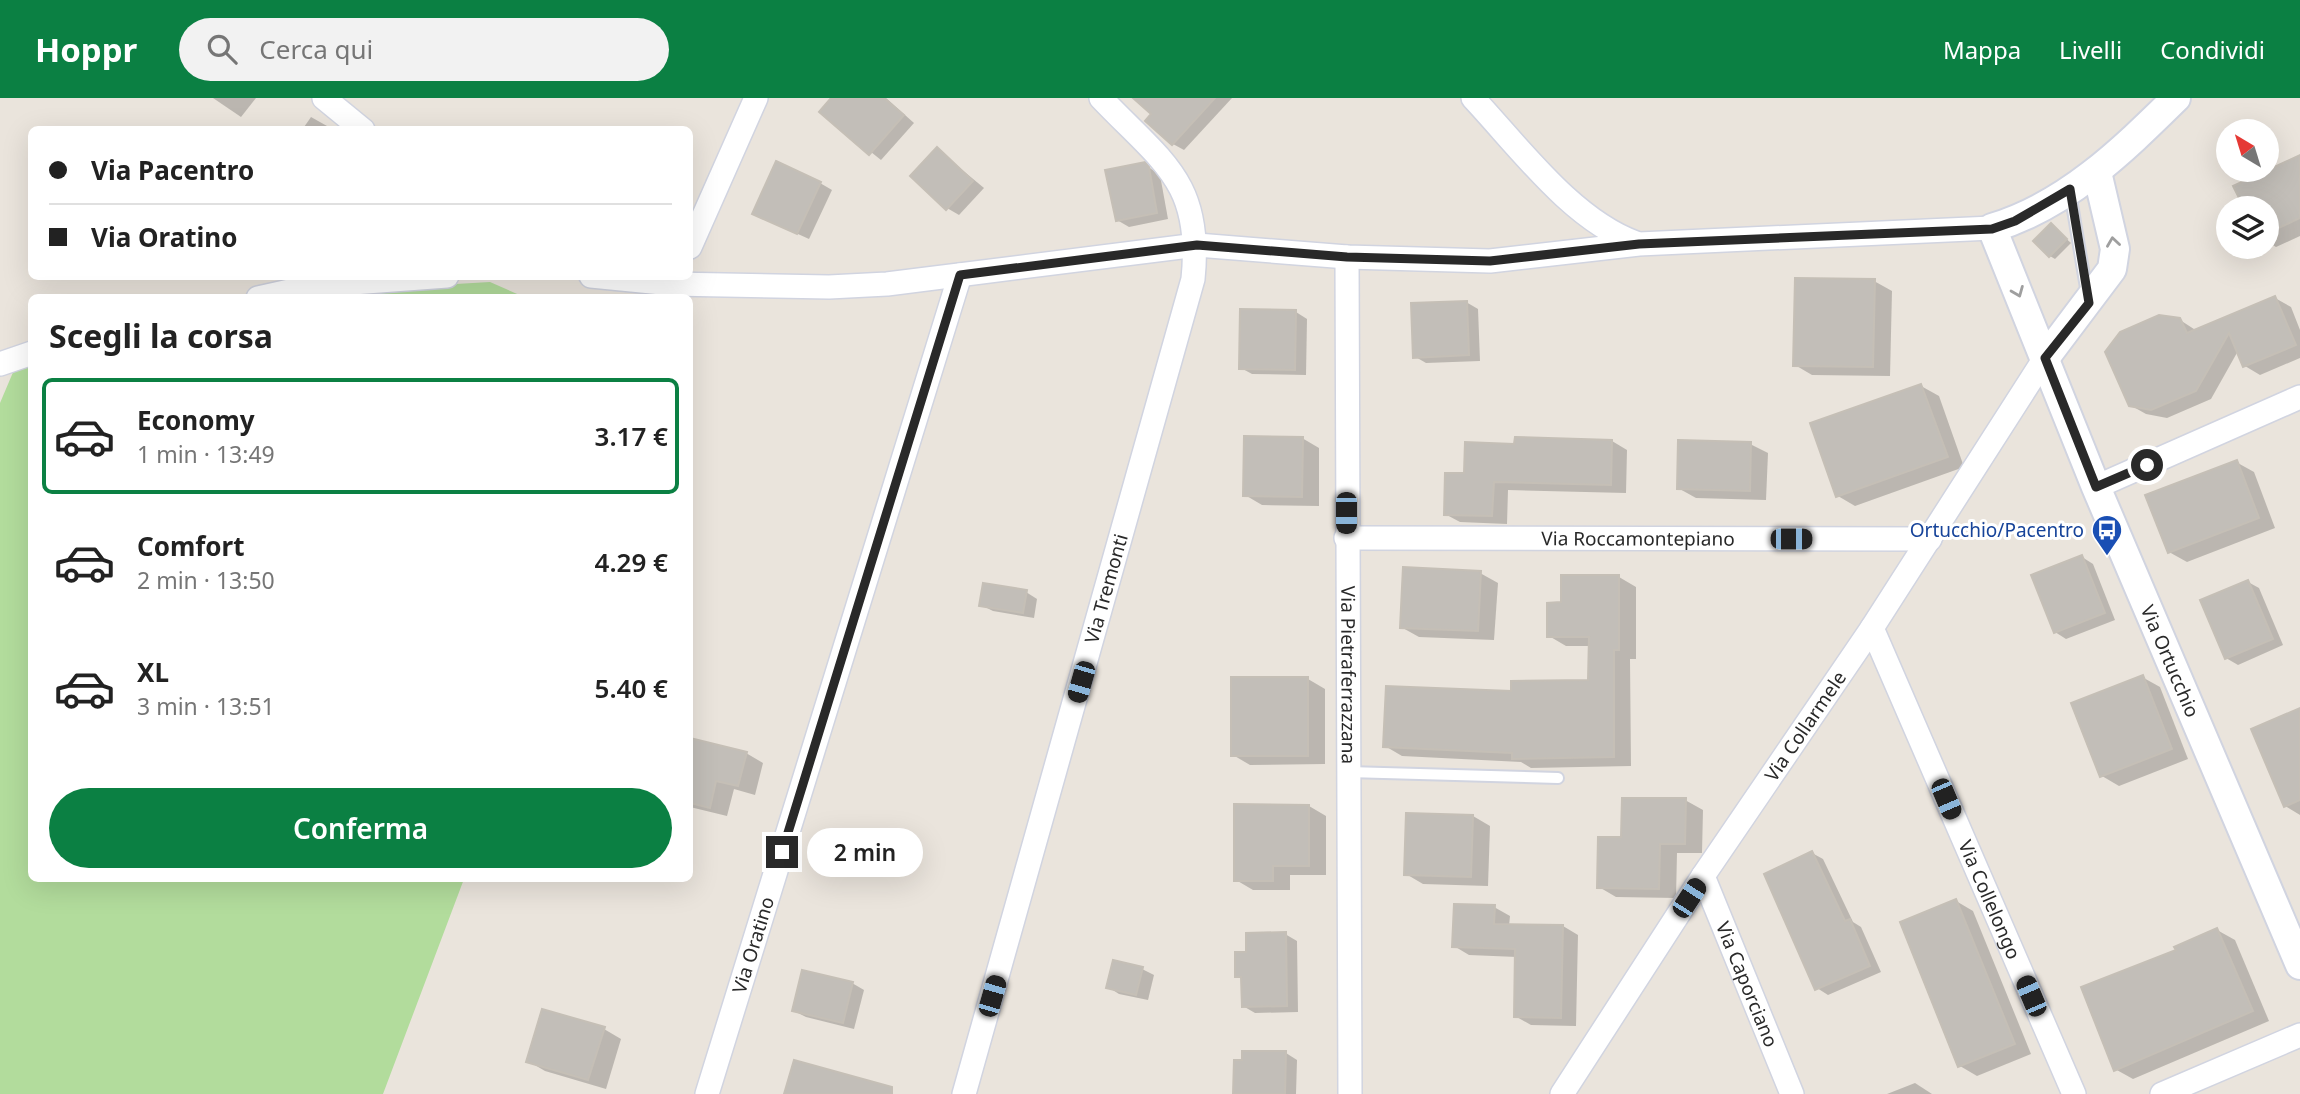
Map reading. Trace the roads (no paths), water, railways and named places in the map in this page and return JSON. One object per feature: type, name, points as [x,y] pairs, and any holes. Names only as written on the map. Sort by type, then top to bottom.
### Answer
[{"type":"street","points":[[324,98],[358,126]]},
{"type":"street","points":[[693,240],[756,98]]},
{"type":"street","name":"Via Tremonti","points":[[964,1094],[1189,304],[1197,245],[1190,206],[1180,181],[1101,98]]},
{"type":"street","points":[[1473,98],[1586,214],[1608,231],[1639,244]]},
{"type":"street","points":[[674,280],[829,287],[960,275],[1197,245],[1347,257],[1490,261],[1639,244],[1992,229],[2015,221],[2097,172],[2176,98]]},
{"type":"street","points":[[2045,358],[2112,269],[2115,249],[2097,172]]},
{"type":"street","name":"Via Ortucchio","points":[[1992,229],[2096,487],[2300,965]]},
{"type":"street","name":"Via Pietraferrazzana","points":[[1347,257],[1350,1094]]},
{"type":"street","name":"Via Oratino","points":[[707,1094],[960,275]]},
{"type":"street","points":[[278,294],[323,285],[392,280]]},
{"type":"street","points":[[0,364],[28,354]]},
{"type":"street","name":"Via Collarmele","points":[[1573,1088],[1703,876],[1872,628],[2045,358]]},
{"type":"street","points":[[2096,487],[2300,397]]},
{"type":"street","name":"Via Roccamontepiano","points":[[1346,538],[1930,539]]},
{"type":"street","name":"Via Collelongo","points":[[1872,628],[2074,1094]]},
{"type":"street","name":"Via Caporciano","points":[[1703,876],[1792,1094]]},
{"type":"street","points":[[2162,1094],[2300,1035]]},
{"type":"lane","points":[[2070,189],[2089,303]]},
{"type":"lane","points":[[1348,772],[1558,778]]},
{"type":"place","name":"Ortucchio/Pacentro","points":[[2107,557]]}]
